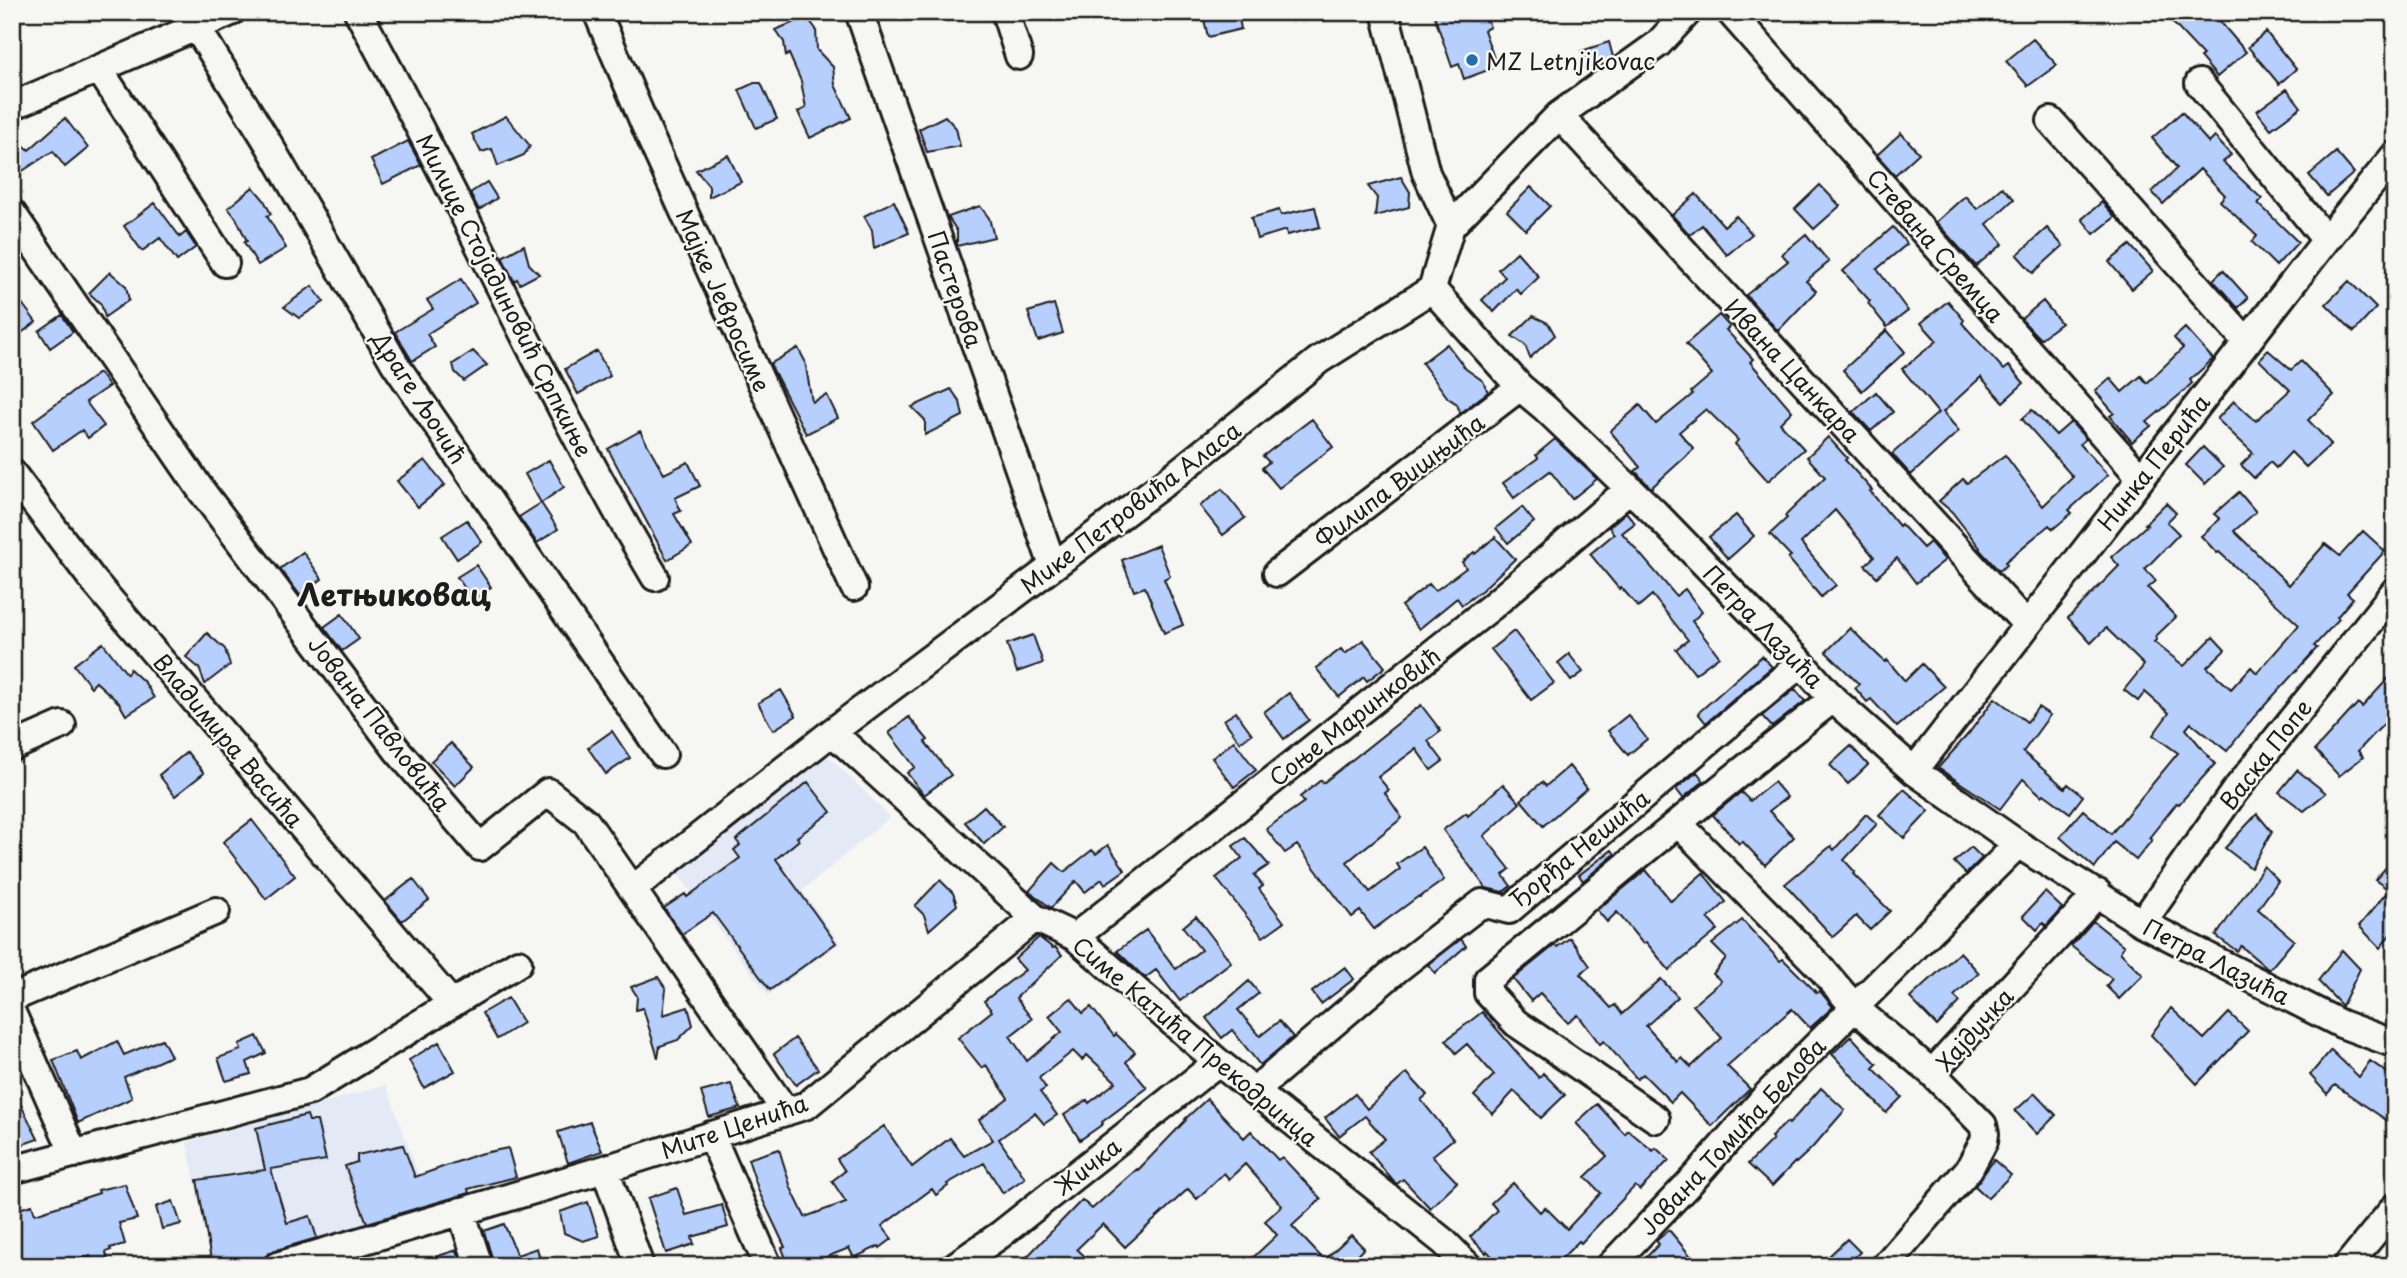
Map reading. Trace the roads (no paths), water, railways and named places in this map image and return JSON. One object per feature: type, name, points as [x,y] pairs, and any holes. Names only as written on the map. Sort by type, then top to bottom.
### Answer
[{"type":"street","points":[[12,106],[232,12]]},
{"type":"street","name":"Милице Стојадиновић Српкиње","points":[[358,12],[393,75],[508,305],[628,532],[655,577]]},
{"type":"street","name":"Мајке Јевросиме","points":[[597,12],[661,162],[854,587]]},
{"type":"street","name":"Пастерова","points":[[859,12],[1053,566]]},
{"type":"street","points":[[1004,12],[1019,56]]},
{"type":"street","points":[[1385,12],[1426,173],[1451,226]]},
{"type":"street","points":[[1432,289],[1451,226],[1559,115],[1658,44],[1688,12]]},
{"type":"street","name":"Стевана Сремца","points":[[1730,12],[2141,478]]},
{"type":"street","name":"Драге Љочић","points":[[197,28],[268,143],[395,364],[663,754]]},
{"type":"street","points":[[99,69],[225,263]]},
{"type":"street","points":[[2199,83],[2326,240]]},
{"type":"street","name":"Ивана Цанкара","points":[[1559,115],[2027,625]]},
{"type":"street","points":[[2051,121],[2247,342]]},
{"type":"street","name":"Нинка Перића","points":[[1914,771],[2395,155]]},
{"type":"street","name":"Јована Павловића","points":[[12,213],[201,490],[397,750],[480,847],[548,792],[586,822],[634,888]]},
{"type":"street","name":"Мике Петровића Аласа","points":[[634,888],[832,732],[1171,478],[1320,360],[1432,289]]},
{"type":"street","name":"Петра Лазића","points":[[1432,289],[1520,387],[1663,522],[1833,699],[1914,771],[2018,844],[2142,923],[2341,1024],[2392,1038]]},
{"type":"street","name":"Филипа Вишњића","points":[[1277,573],[1520,387]]},
{"type":"street","name":"Владимира Васића","points":[[12,472],[92,579],[452,1004]]},
{"type":"street","name":"Соње Маринковић","points":[[1075,937],[1491,607],[1628,490]]},
{"type":"street","name":"Васка Попе","points":[[2142,923],[2234,792],[2395,591]]},
{"type":"street","name":"Ђорђа Нешића","points":[[1254,1091],[1396,970],[1482,903],[1509,910],[1801,663]]},
{"type":"street","points":[[1656,1119],[1516,1023],[1488,993],[1488,979],[1758,757],[1833,699]]},
{"type":"street","points":[[12,747],[62,725]]},
{"type":"street","name":"Симе Катића Прекодринца","points":[[832,732],[1035,918],[1075,937],[1218,1062],[1444,1242],[1468,1266]]},
{"type":"street","points":[[1679,824],[1819,966],[1855,1008],[1932,1073]]},
{"type":"street","name":"Јована Томића Белова","points":[[1610,1266],[1696,1176],[1767,1095],[2018,844]]},
{"type":"street","points":[[634,888],[786,1112]]},
{"type":"street","name":"Хајдучка","points":[[1885,1266],[1969,1169],[1984,1141],[1983,1125],[1932,1073],[2098,893]]},
{"type":"street","points":[[12,998],[216,911]]},
{"type":"street","name":"Мите Ценића","points":[[277,1266],[358,1254],[461,1212],[807,1105],[1035,918]]},
{"type":"street","points":[[12,1170],[310,1091],[518,963]]},
{"type":"street","points":[[12,1013],[74,1154]]},
{"type":"street","name":"Жичка","points":[[955,1266],[1000,1235],[1218,1062]]},
{"type":"street","points":[[711,1135],[768,1266]]},
{"type":"street","points":[[605,1169],[640,1266]]},
{"type":"street","points":[[2347,1266],[2395,1207]]},
{"type":"street","points":[[461,1212],[479,1266]]},
{"type":"place","name":"MZ Letnjikovac","points":[[1472,60]]},
{"type":"district","name":"Летњиковац","points":[[394,593]]}]
